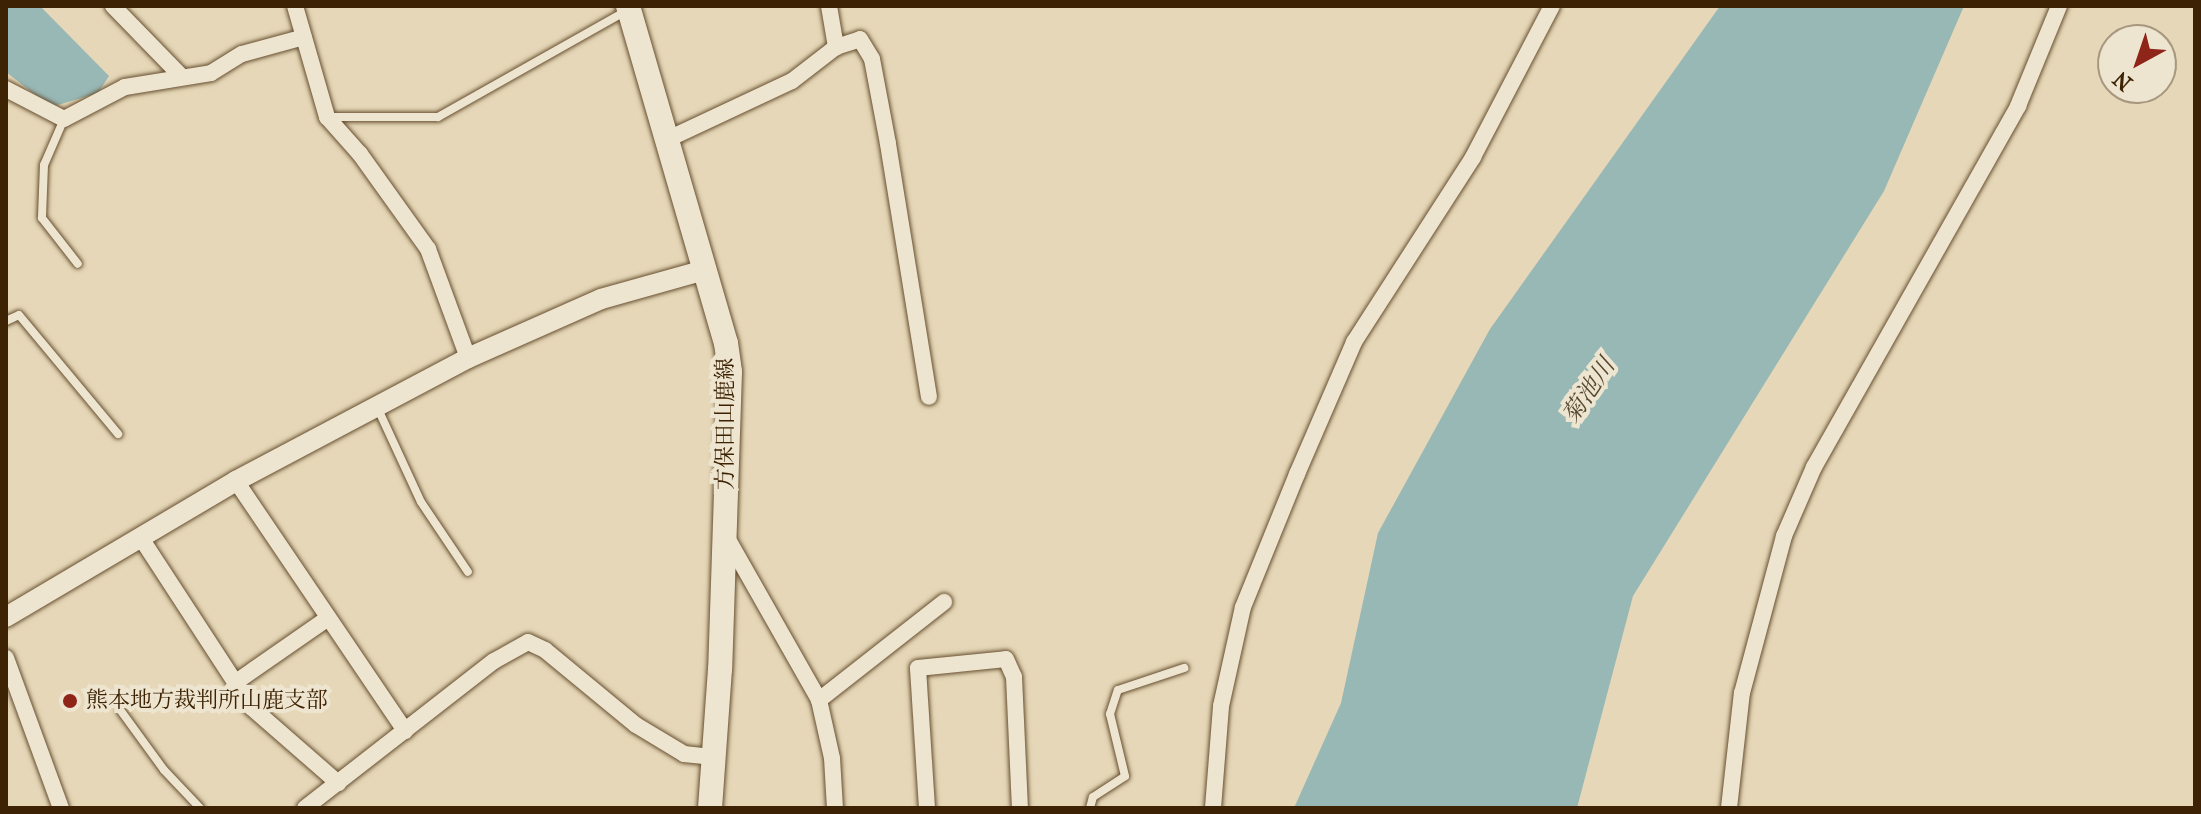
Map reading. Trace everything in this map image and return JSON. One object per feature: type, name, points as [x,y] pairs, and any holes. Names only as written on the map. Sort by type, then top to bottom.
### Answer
[{"type":"main road","name":"方保田山鹿線","points":[[628,8],[705,270],[730,372],[726,536],[710,808]]},
{"type":"street","points":[[113,6],[182,77]]},
{"type":"street","points":[[295,6],[327,117],[360,154],[428,249],[468,358]]},
{"type":"street","points":[[829,6],[836,47]]},
{"type":"street","points":[[1213,808],[1221,706],[1243,607],[1297,474],[1354,342],[1466,169],[1552,6]]},
{"type":"street","points":[[1729,808],[1742,693],[1784,536],[1814,467],[2018,106],[2059,6]]},
{"type":"street","points":[[6,89],[64,119],[125,87],[211,73],[242,54],[304,37]]},
{"type":"street","points":[[666,140],[792,81],[836,47],[860,39],[872,59],[929,397]]},
{"type":"street","points":[[6,617],[236,481],[468,358],[601,299],[705,270]]},
{"type":"street","points":[[236,481],[405,731]]},
{"type":"street","points":[[726,536],[819,700],[832,758],[835,808]]},
{"type":"street","points":[[141,538],[251,707],[338,783]]},
{"type":"street","points":[[819,700],[944,602]]},
{"type":"street","points":[[236,682],[328,618]]},
{"type":"street","points":[[305,808],[494,661],[528,642],[545,650],[636,725],[684,754],[714,757]]},
{"type":"street","points":[[6,658],[61,808]]},
{"type":"street","points":[[927,808],[918,668],[1006,659],[1014,677],[1020,808]]},
{"type":"lane","points":[[327,117],[438,117],[628,8]]},
{"type":"lane","points":[[64,119],[44,165],[42,218],[78,264]]},
{"type":"lane","points":[[6,321],[19,315],[118,434]]},
{"type":"lane","points":[[377,406],[421,502],[468,572]]},
{"type":"lane","points":[[1090,808],[1093,797],[1125,776],[1110,714],[1118,690],[1184,668]]},
{"type":"lane","points":[[121,711],[164,770],[200,808]]},
{"type":"water","points":[[6,6],[40,6],[109,76],[98,93],[51,107],[6,72]]},
{"type":"water","name":"菊池川","points":[[1720,6],[1964,6],[1884,191],[1633,596],[1577,808],[1294,808],[1341,703],[1378,533],[1490,329]]},
{"type":"place","name":"熊本地方裁判所山鹿支部","points":[[70,701]]}]
